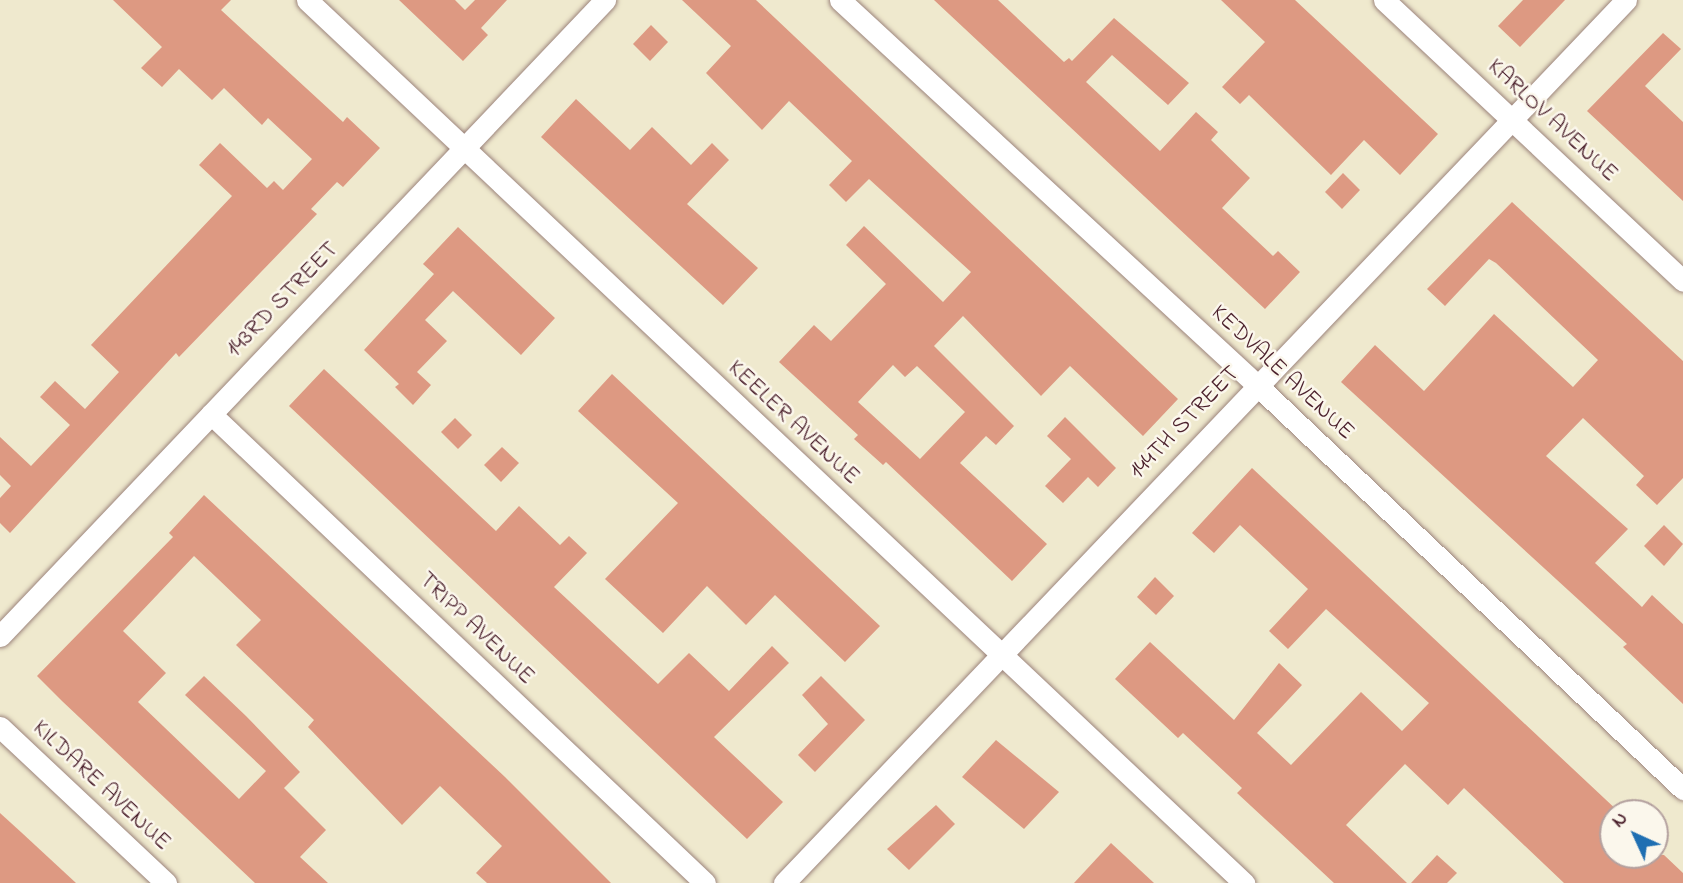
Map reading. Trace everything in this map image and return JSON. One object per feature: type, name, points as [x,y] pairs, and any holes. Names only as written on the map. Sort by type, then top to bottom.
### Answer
[{"type":"street","name":"KEELER AVENUE","points":[[307,0],[1244,883]]},
{"type":"street","name":"143RD STREET","points":[[0,636],[605,0]]},
{"type":"street","name":"KEDVALE AVENUE","points":[[841,0],[1258,386],[1683,789]]},
{"type":"street","name":"KARLOV AVENUE","points":[[1384,0],[1683,281]]},
{"type":"street","name":"144TH STREET","points":[[784,883],[998,654],[1626,0]]},
{"type":"street","name":"TRIPP AVENUE","points":[[211,414],[705,883]]},
{"type":"street","name":"KILDARE AVENUE","points":[[0,727],[166,883]]},
{"type":"building","points":[[113,0],[231,0],[221,10],[343,122],[347,117],[380,148],[343,187],[337,182],[311,209],[317,214],[179,357],[176,353],[10,533],[0,523],[0,498],[11,486],[0,475],[0,437],[31,466],[70,425],[40,397],[55,381],[85,409],[119,372],[91,345],[232,196],[199,165],[220,143],[267,188],[274,181],[283,190],[312,159],[268,118],[262,125],[224,88],[212,100],[179,69],[162,87],[141,68],[162,47]]},
{"type":"building","points":[[399,0],[455,0],[465,10],[475,0],[507,0],[481,28],[488,35],[463,61]]},
{"type":"building","points":[[682,0],[756,0],[1178,399],[1143,436],[1070,366],[1041,396],[963,316],[934,346],[1014,426],[996,445],[986,436],[960,463],[1047,544],[1012,581],[886,462],[883,465],[854,439],[858,435],[779,362],[814,325],[831,341],[886,284],[846,245],[864,226],[943,302],[971,272],[869,179],[846,202],[829,185],[852,161],[789,101],[762,130],[706,73],[731,46]],"holes":[[[893,365],[905,377],[917,366],[965,412],[920,459],[858,402]]]},
{"type":"building","points":[[934,0],[998,0],[1064,62],[1069,58],[1072,61],[1114,18],[1189,83],[1168,105],[1112,55],[1086,82],[1160,151],[1196,112],[1218,132],[1211,140],[1250,178],[1222,208],[1273,256],[1278,251],[1300,272],[1265,309]]},
{"type":"building","points":[[1221,0],[1295,0],[1438,134],[1400,175],[1364,140],[1331,175],[1249,95],[1240,104],[1222,87],[1265,42]]},
{"type":"building","points":[[1523,0],[1565,0],[1520,47],[1498,26]]},
{"type":"building","points":[[651,25],[668,42],[650,61],[633,44]]},
{"type":"building","points":[[1663,33],[1681,49],[1645,86],[1683,122],[1683,201],[1587,111]]},
{"type":"building","points":[[576,99],[630,150],[652,127],[691,165],[712,143],[729,160],[687,204],[758,268],[723,305],[541,137]]},
{"type":"building","points":[[1343,173],[1360,190],[1342,209],[1325,192]]},
{"type":"building","points":[[1512,202],[1683,361],[1683,478],[1657,505],[1636,485],[1644,476],[1583,418],[1546,456],[1628,529],[1595,563],[1642,607],[1652,595],[1683,624],[1683,704],[1623,647],[1627,644],[1341,382],[1375,345],[1424,391],[1494,314],[1573,387],[1598,360],[1496,263],[1489,259],[1445,306],[1427,289]]},
{"type":"building","points":[[458,227],[555,318],[521,355],[453,291],[425,320],[447,341],[417,372],[431,385],[413,405],[395,387],[399,384],[364,350],[434,274],[423,264]]},
{"type":"building","points":[[324,369],[496,531],[519,506],[560,545],[569,536],[587,553],[554,587],[658,684],[689,653],[729,691],[772,646],[789,663],[714,737],[783,802],[747,839],[289,406]]},
{"type":"building","points":[[612,374],[880,626],[845,662],[775,595],[746,625],[707,586],[663,633],[605,579],[678,503],[578,411]]},
{"type":"building","points":[[1065,417],[1116,468],[1098,487],[1088,477],[1063,503],[1045,486],[1071,459],[1047,436]]},
{"type":"building","points":[[455,418],[472,435],[458,449],[441,432]]},
{"type":"building","points":[[502,447],[519,463],[501,482],[484,465]]},
{"type":"building","points":[[1252,468],[1605,799],[1599,799],[1599,869],[1669,869],[1669,860],[1683,873],[1683,883],[1564,883],[1464,788],[1448,805],[1405,764],[1346,825],[1407,883],[1334,883],[1237,793],[1242,788],[1183,733],[1178,738],[1115,679],[1150,642],[1234,720],[1279,663],[1302,685],[1257,733],[1291,765],[1361,692],[1402,731],[1429,703],[1326,609],[1288,649],[1269,631],[1308,589],[1240,525],[1214,553],[1192,533]]},
{"type":"building","points":[[204,495],[505,777],[611,883],[487,883],[476,873],[502,846],[440,786],[402,825],[308,727],[314,720],[236,645],[261,620],[194,556],[123,631],[166,673],[138,702],[239,799],[266,771],[185,695],[204,676],[246,716],[300,772],[284,788],[326,830],[300,857],[328,883],[255,883],[62,701],[37,676],[173,537],[169,533]]},
{"type":"building","points":[[1664,525],[1683,544],[1664,566],[1644,546]]},
{"type":"building","points":[[1155,577],[1174,596],[1156,615],[1137,597]]},
{"type":"building","points":[[821,676],[865,720],[815,772],[798,755],[828,724],[802,695]]},
{"type":"building","points":[[996,740],[1059,792],[1024,829],[962,777]]},
{"type":"building","points":[[936,805],[955,824],[909,870],[887,849]]},
{"type":"building","points":[[0,813],[22,833],[76,883],[0,883]]},
{"type":"building","points":[[1111,843],[1154,883],[1074,883]]},
{"type":"building","points":[[1437,855],[1457,873],[1447,883],[1411,883]]}]
